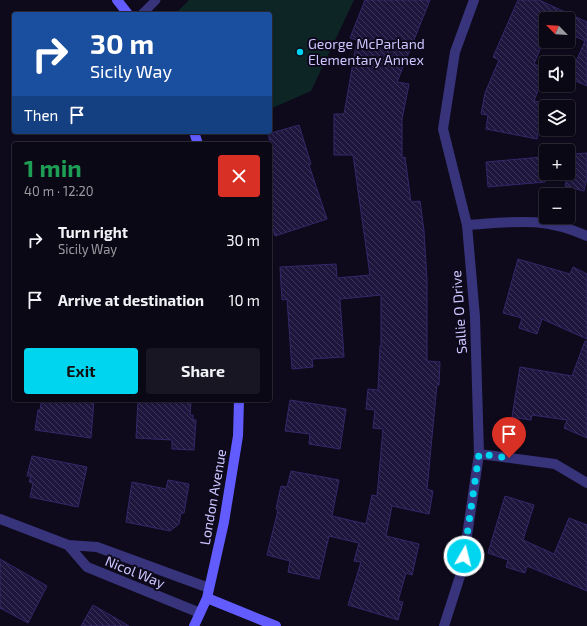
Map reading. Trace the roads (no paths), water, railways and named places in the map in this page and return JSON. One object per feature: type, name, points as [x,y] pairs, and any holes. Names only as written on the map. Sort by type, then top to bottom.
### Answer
[{"type":"street","points":[[118,0],[127,12]]},
{"type":"street","name":"Sallie O Drive","points":[[444,626],[462,570],[479,454],[475,317],[466,225],[443,129],[455,52],[474,0]]},
{"type":"street","points":[[466,225],[529,220],[568,228],[587,236]]},
{"type":"street","name":"London Avenue","points":[[194,626],[210,588],[224,522],[238,436],[239,402]]},
{"type":"street","points":[[479,454],[555,464],[587,483]]},
{"type":"street","name":"Nicol Way","points":[[0,519],[68,545],[97,547],[210,588]]},
{"type":"street","name":"Nicol Way","points":[[68,545],[87,567],[200,613]]},
{"type":"street","points":[[207,598],[276,626]]},
{"type":"lane","points":[[144,12],[156,0]]},
{"type":"place","name":"George McParland Elementary Annex","points":[[300,52]]}]
